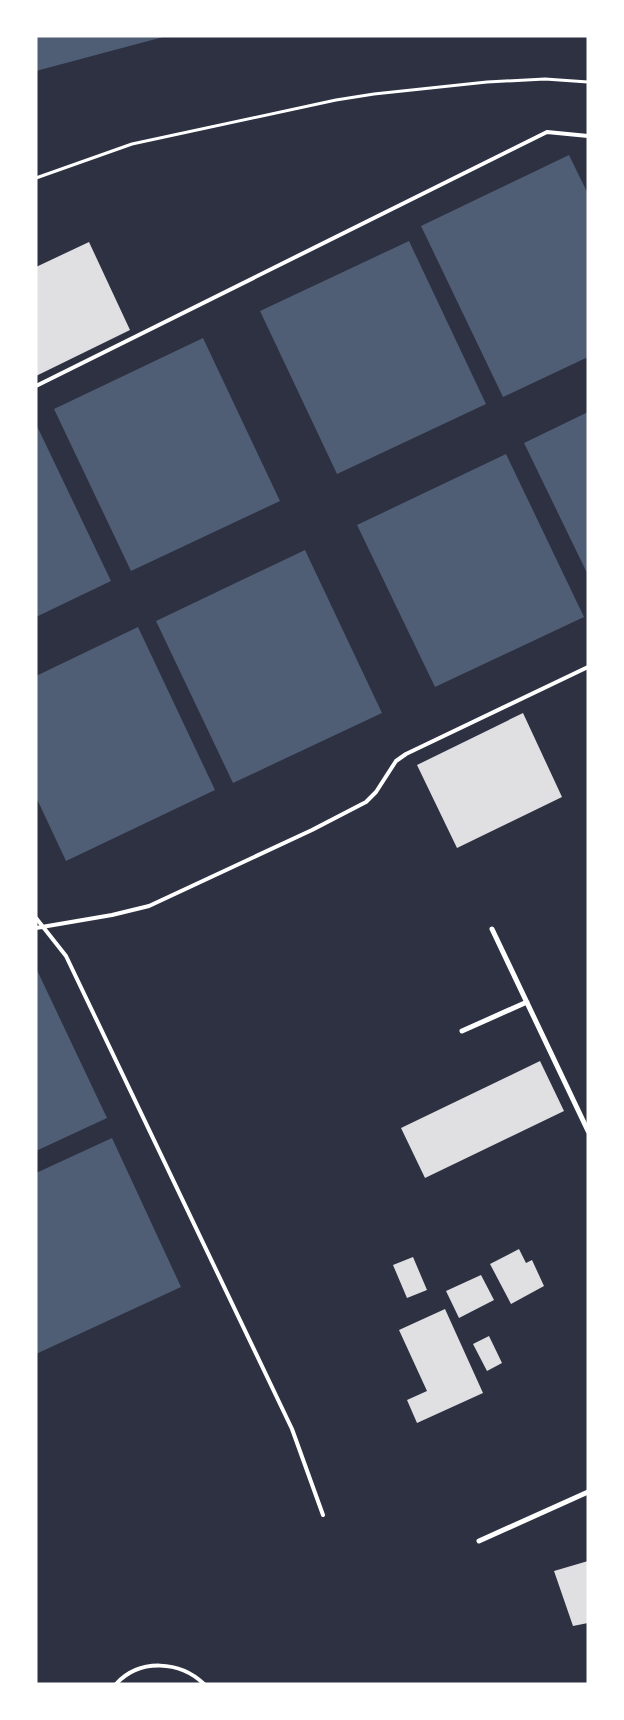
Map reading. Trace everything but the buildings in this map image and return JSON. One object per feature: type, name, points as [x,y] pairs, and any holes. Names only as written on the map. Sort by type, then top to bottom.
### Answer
[{"type":"street","points":[[492,929],[588,1131]]},
{"type":"street","points":[[462,1030],[527,1002]]},
{"type":"street","points":[[479,1541],[588,1492]]},
{"type":"lane","points":[[36,386],[547,132],[588,136]]},
{"type":"lane","points":[[36,928],[112,915],[149,906],[312,830],[366,802],[376,792],[396,761],[406,754],[588,667]]},
{"type":"lane","points":[[36,918],[66,956],[292,1429],[323,1515]]},
{"type":"lane","points":[[116,1684],[136,1669],[161,1666],[174,1666],[187,1671],[204,1684]]},
{"type":"path","points":[[36,178],[132,144],[336,100],[487,82],[545,79],[588,82]]},
{"type":"water","points":[[36,36],[167,36],[36,71]]},
{"type":"water","points":[[569,155],[588,194],[588,357],[503,397],[421,226]]},
{"type":"water","points":[[409,241],[486,404],[337,474],[260,311]]},
{"type":"water","points":[[203,338],[280,501],[131,571],[54,409]]},
{"type":"water","points":[[588,412],[588,575],[524,443]]},
{"type":"water","points":[[36,424],[111,581],[36,617]]},
{"type":"water","points":[[506,454],[584,617],[435,687],[357,525]]},
{"type":"water","points":[[305,550],[382,713],[233,783],[156,621]]},
{"type":"water","points":[[138,627],[215,790],[66,861],[36,797],[36,676]]},
{"type":"water","points":[[36,968],[107,1118],[36,1151]]},
{"type":"water","points":[[112,1138],[181,1287],[36,1354],[36,1173]]}]
